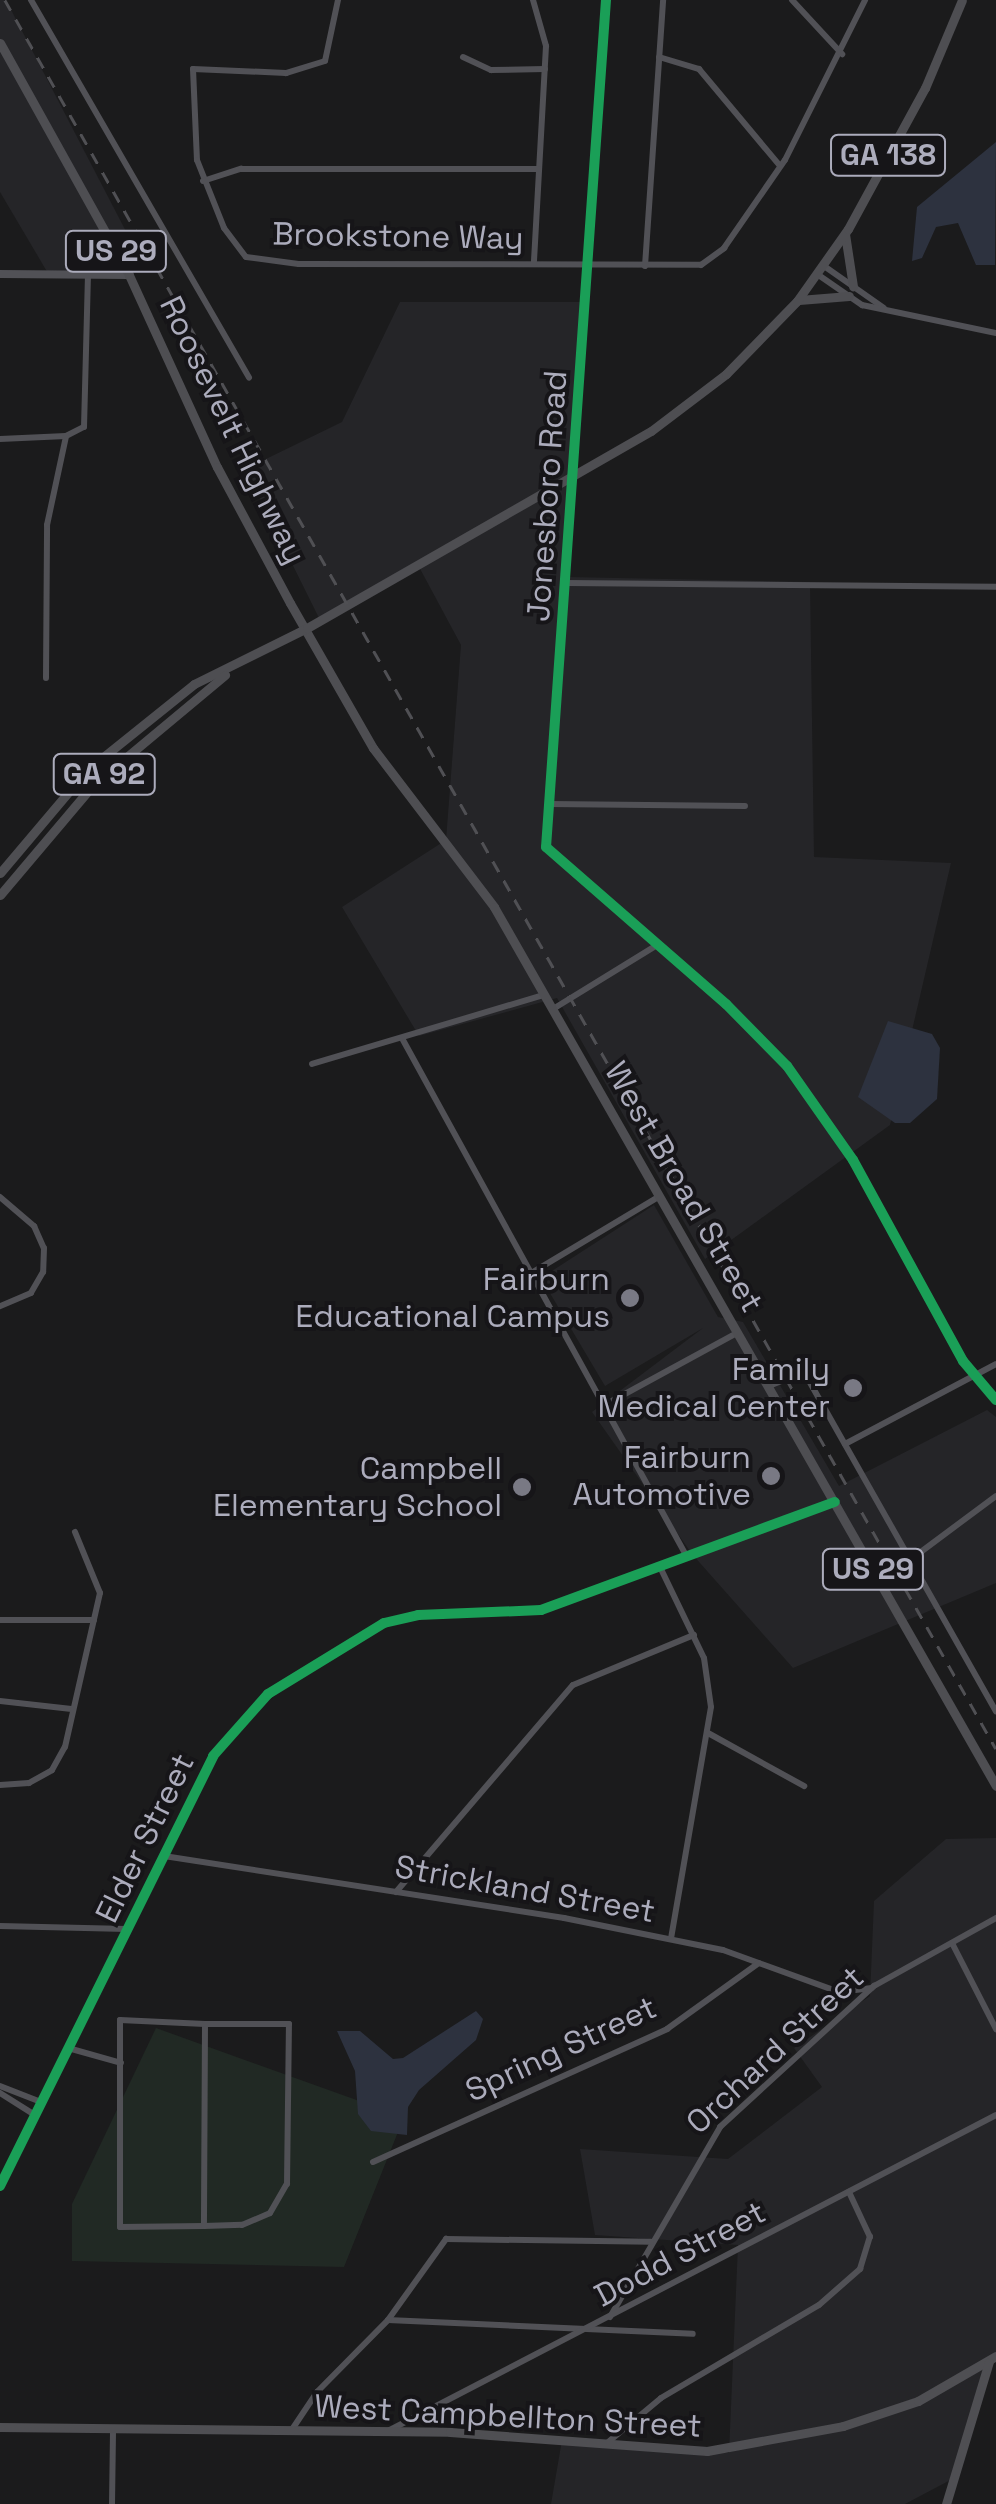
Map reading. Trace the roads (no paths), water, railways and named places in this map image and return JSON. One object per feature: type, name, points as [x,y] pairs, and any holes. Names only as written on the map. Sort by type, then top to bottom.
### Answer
[{"type":"main road","name":"GA 138","points":[[307,628],[574,476],[698,397],[797,301],[845,234],[925,88],[962,0]]},
{"type":"main road","name":"Roosevelt Highway","points":[[1,49],[129,275],[217,467],[307,628]]},
{"type":"main road","points":[[797,301],[851,291],[845,234]]},
{"type":"main road","name":"GA 92","points":[[0,894],[102,776],[227,673],[307,628]]},
{"type":"main road","name":"West Broad Street","points":[[307,628],[373,748],[462,861],[553,1009],[996,1786]]},
{"type":"main road","name":"GA 92","points":[[0,873],[108,750],[194,684],[227,673]]},
{"type":"main road","points":[[946,2504],[992,2359]]},
{"type":"main road","name":"West Campbellton Street","points":[[0,2427],[386,2432],[707,2451],[815,2433],[918,2401],[992,2359]]},
{"type":"street","points":[[31,0],[249,378]]},
{"type":"street","name":"Brookstone Way","points":[[338,0],[325,61],[286,73],[193,69],[203,181],[232,243],[246,257],[299,264],[534,263],[688,268],[716,257],[780,166],[842,54],[865,0]]},
{"type":"street","points":[[533,0],[545,69],[534,263]]},
{"type":"street","name":"Jonesboro Road","points":[[606,0],[546,848],[658,945]]},
{"type":"street","points":[[644,266],[663,0]]},
{"type":"street","points":[[792,0],[842,54]]},
{"type":"street","points":[[463,57],[491,70],[545,69]]},
{"type":"street","points":[[659,57],[699,69],[780,166]]},
{"type":"street","points":[[203,181],[241,170],[538,169]]},
{"type":"street","points":[[820,270],[889,312],[996,333]]},
{"type":"street","points":[[0,274],[129,275]]},
{"type":"street","points":[[0,440],[66,436],[84,427],[88,415],[88,274]]},
{"type":"street","points":[[46,678],[47,525],[66,436]]},
{"type":"street","points":[[566,583],[996,587]]},
{"type":"street","points":[[549,804],[745,806]]},
{"type":"street","points":[[553,1009],[658,945],[754,1030],[816,1103],[974,1376],[996,1400]]},
{"type":"street","points":[[312,1064],[544,996]]},
{"type":"street","points":[[403,1040],[601,1407],[687,1557]]},
{"type":"street","points":[[528,1274],[661,1195]]},
{"type":"street","points":[[0,1197],[34,1226],[44,1248],[42,1272],[31,1293],[0,1306]]},
{"type":"street","points":[[601,1407],[738,1332]]},
{"type":"street","points":[[845,1444],[996,1364]]},
{"type":"street","points":[[769,1386],[804,1372],[996,1712]]},
{"type":"street","points":[[910,1560],[996,1496]]},
{"type":"street","name":"Elder Street","points":[[0,2186],[231,1730],[268,1694],[352,1638],[418,1615],[541,1610],[835,1502]]},
{"type":"street","points":[[0,1784],[30,1782],[52,1770],[65,1747],[94,1620],[98,1578],[75,1532]]},
{"type":"street","points":[[660,1567],[694,1635],[710,1682],[708,1734],[671,1939]]},
{"type":"street","points":[[0,1620],[94,1620]]},
{"type":"street","points":[[396,1892],[573,1685],[694,1635]]},
{"type":"street","points":[[0,1701],[72,1709]]},
{"type":"street","points":[[708,1734],[804,1786]]},
{"type":"street","name":"Strickland Street","points":[[164,1856],[671,1939],[760,1962],[839,1992],[872,1988]]},
{"type":"street","name":"Orchard Street","points":[[608,2320],[708,2140],[872,1988],[996,1918]]},
{"type":"street","points":[[0,1926],[127,1929]]},
{"type":"street","points":[[952,1943],[996,2029]]},
{"type":"street","name":"Spring Street","points":[[373,2162],[667,2030],[760,1962]]},
{"type":"street","points":[[120,2020],[205,2024],[289,2024],[287,2184],[270,2213],[242,2226],[120,2227],[120,2020]]},
{"type":"street","points":[[204,2226],[205,2024]]},
{"type":"street","points":[[68,2048],[121,2064]]},
{"type":"street","points":[[0,2090],[41,2102]]},
{"type":"street","points":[[0,2090],[35,2114]]},
{"type":"street","name":"Dodd Street","points":[[386,2432],[995,2118]]},
{"type":"street","points":[[607,2443],[660,2398],[819,2305],[860,2270],[870,2237],[849,2192]]},
{"type":"street","points":[[291,2431],[317,2392],[388,2320],[446,2238],[650,2242]]},
{"type":"street","points":[[388,2320],[597,2326],[693,2334]]},
{"type":"street","points":[[112,2504],[113,2428]]},
{"type":"water","points":[[996,142],[995,265],[976,265],[958,223],[936,227],[922,258],[912,261],[917,207]]},
{"type":"water","points":[[888,1021],[932,1034],[940,1048],[937,1099],[910,1123],[895,1123],[858,1097]]},
{"type":"water","points":[[476,2011],[483,2019],[476,2040],[419,2090],[408,2107],[407,2135],[371,2131],[358,2114],[355,2071],[337,2031],[360,2031],[393,2059],[403,2058]]},
{"type":"railway","points":[[5,0],[996,1749]]},
{"type":"place","name":"Fairburn Educational Campus","points":[[630,1298]]},
{"type":"place","name":"Family Medical Center","points":[[853,1388]]},
{"type":"place","name":"Fairburn Automotive","points":[[771,1476]]},
{"type":"place","name":"Campbell Elementary School","points":[[522,1487]]}]
